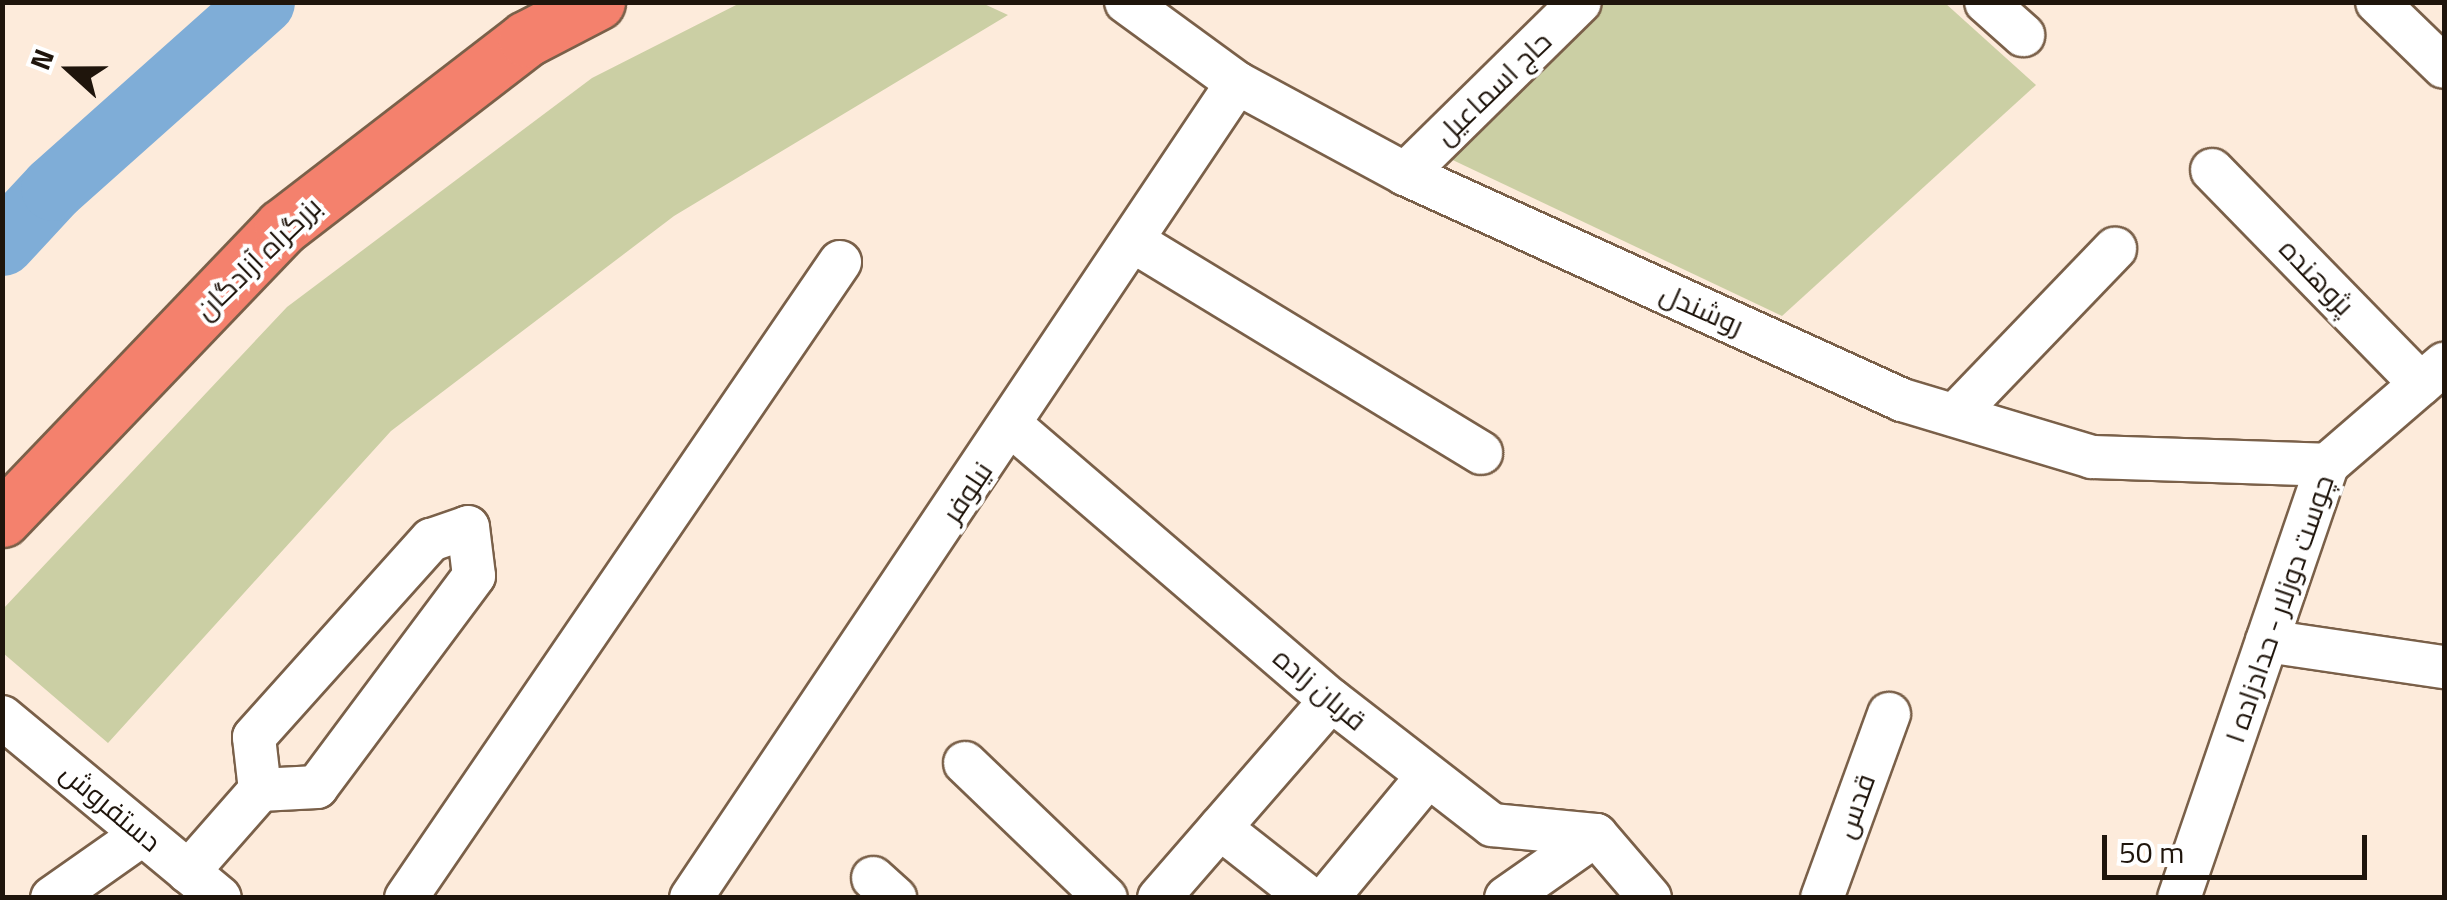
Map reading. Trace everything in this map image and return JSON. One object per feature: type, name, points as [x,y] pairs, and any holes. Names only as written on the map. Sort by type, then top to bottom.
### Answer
[{"type":"highway","name":"بزرگراه آزادگان","points":[[2,519],[282,228],[526,39],[597,2]]},
{"type":"street","name":"روشندل","points":[[1126,2],[1237,83],[1406,174],[1902,400],[2092,456],[2327,465]]},
{"type":"street","name":"حاج اسماعیل","points":[[1406,174],[1580,2]]},
{"type":"street","points":[[1986,2],[2023,35]]},
{"type":"street","points":[[2376,2],[2444,67]]},
{"type":"street","name":"نیلوفر","points":[[692,898],[1136,243],[1237,83]]},
{"type":"street","name":"پژوهنده","points":[[2212,170],[2433,374]]},
{"type":"street","points":[[1136,243],[1481,453]]},
{"type":"street","points":[[1955,415],[2116,250]]},
{"type":"street","points":[[406,898],[840,262]]},
{"type":"street","name":"چوست دوزلار - حدادزاده ۱","points":[[2179,898],[2327,465],[2433,374]]},
{"type":"street","name":"قربان زاده","points":[[1012,426],[1331,700],[1492,825],[1596,836]]},
{"type":"street","points":[[204,884],[260,790],[254,736],[431,540],[468,527],[474,576],[318,787],[260,790]]},
{"type":"street","points":[[2267,641],[2444,667]]},
{"type":"street","points":[[1159,898],[1331,700]]},
{"type":"street","name":"قدس","points":[[1822,898],[1889,714]]},
{"type":"street","name":"دستفروش","points":[[2,717],[204,884]]},
{"type":"street","points":[[965,763],[1106,898]]},
{"type":"street","points":[[1327,898],[1428,776]]},
{"type":"street","points":[[1220,828],[1309,898]]},
{"type":"street","points":[[52,898],[143,834]]},
{"type":"street","points":[[1506,898],[1596,836],[1650,898]]},
{"type":"green space","points":[[742,2],[982,3],[1008,15],[674,216],[391,431],[108,743],[3,653],[3,609],[287,307],[592,78]]},
{"type":"green space","points":[[1600,3],[1945,3],[2036,85],[1782,316],[1440,154]]},
{"type":"waterway","points":[[2,243],[53,188],[262,2]]}]
